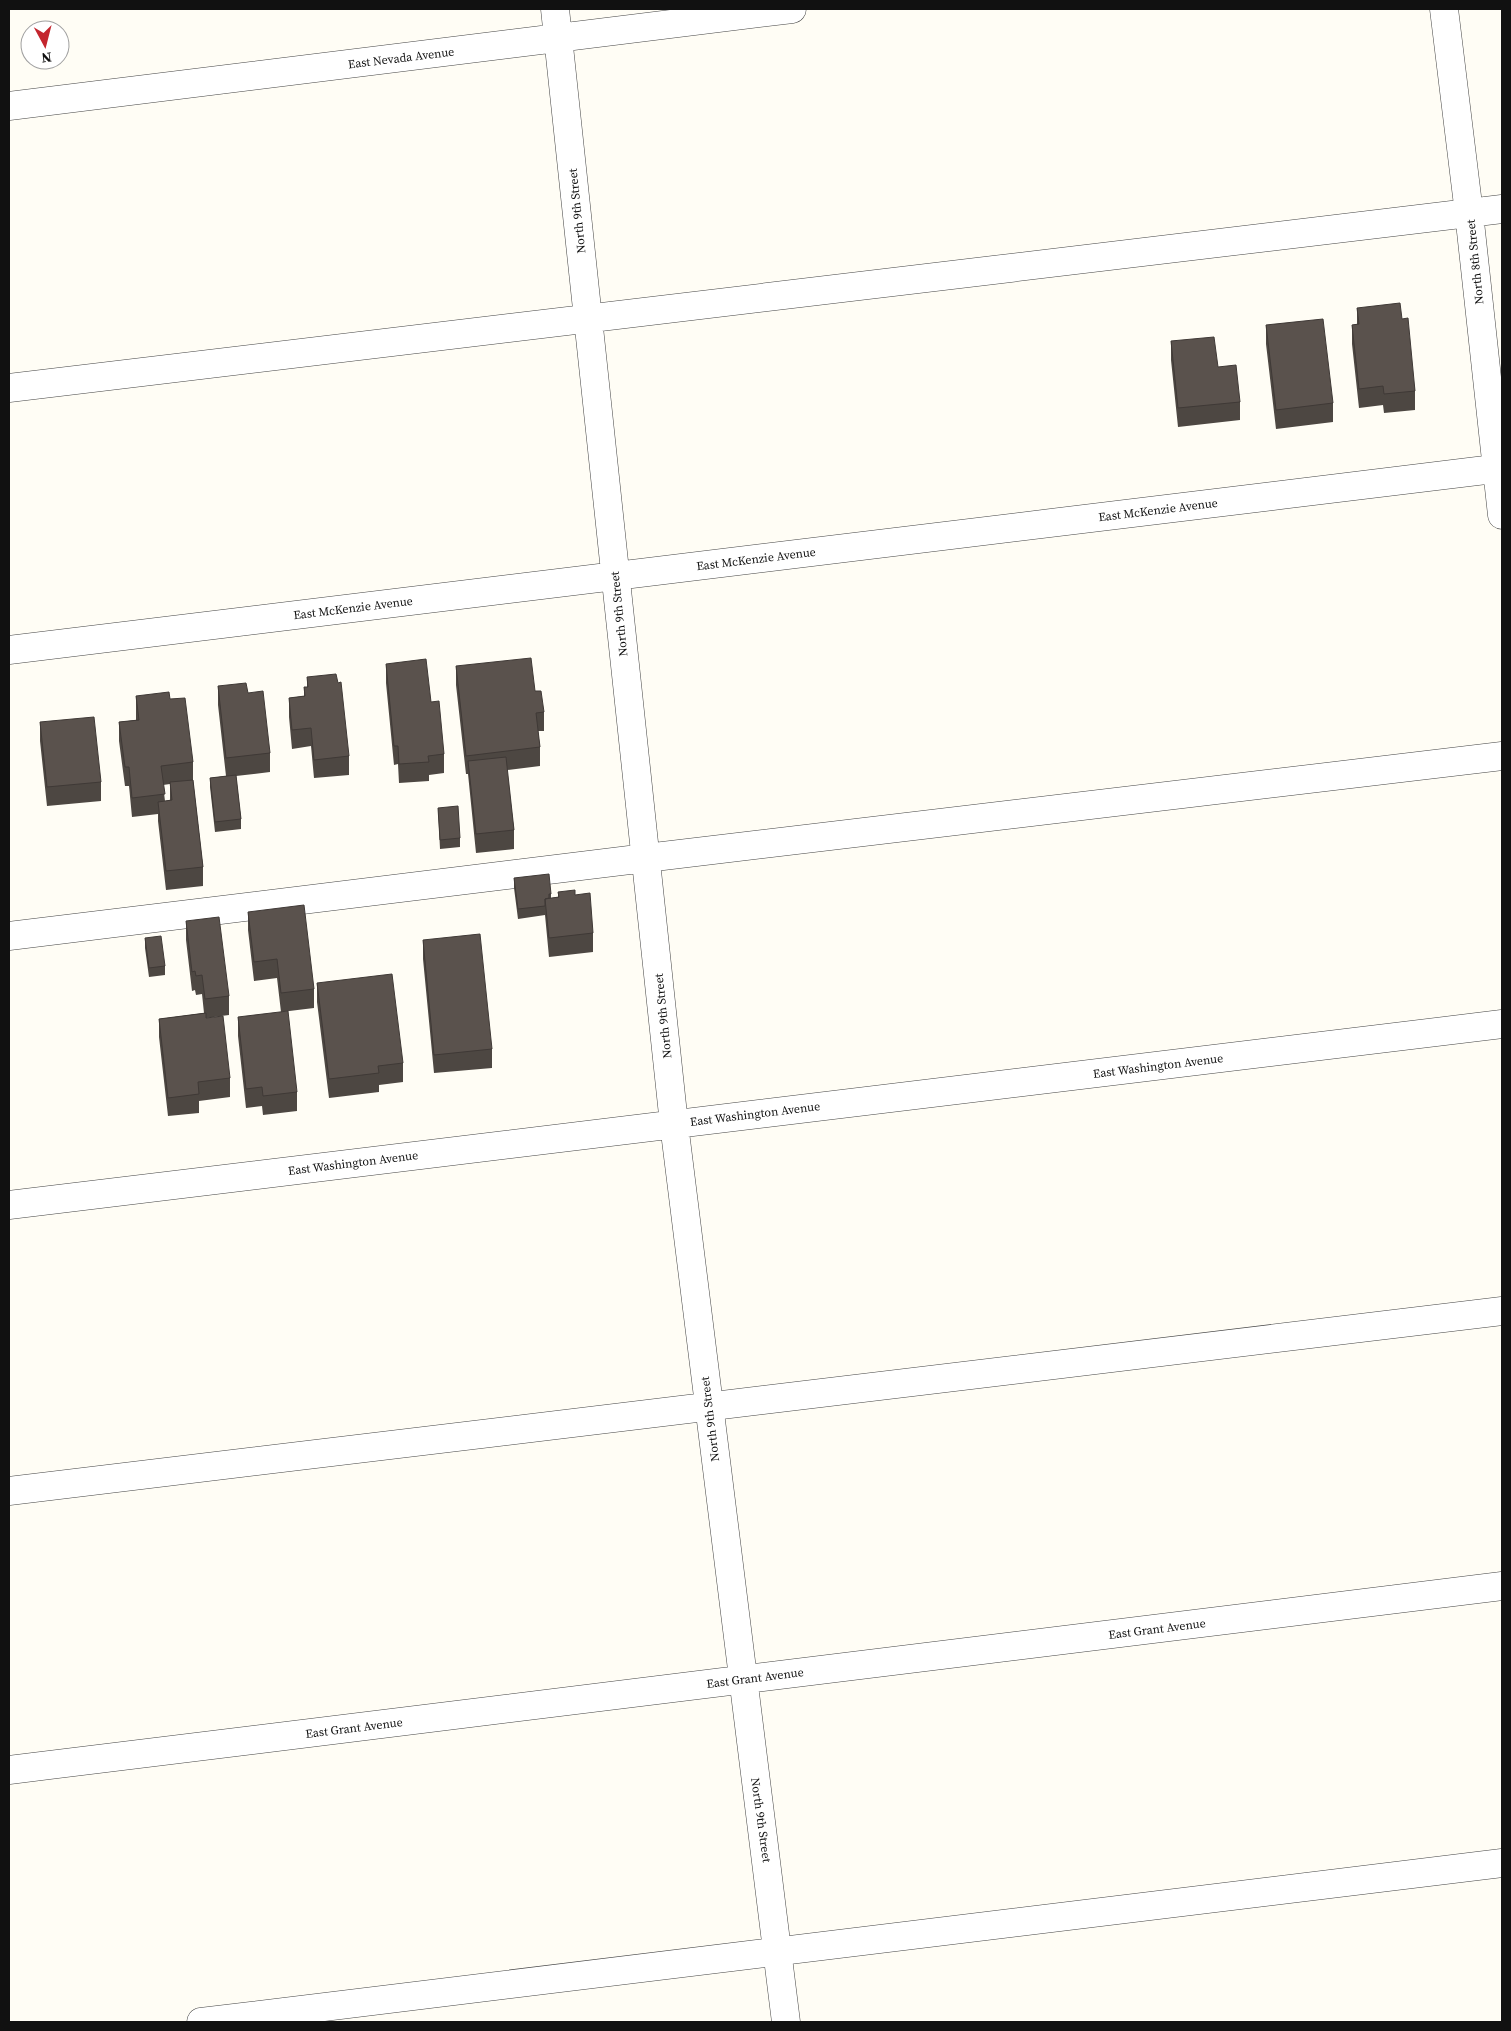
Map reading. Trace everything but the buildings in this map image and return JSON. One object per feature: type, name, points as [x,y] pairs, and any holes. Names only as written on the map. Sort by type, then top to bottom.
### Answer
[{"type":"street","name":"North 9th Street","points":[[555,9],[674,1124],[786,2022]]},
{"type":"street","name":"East Nevada Avenue","points":[[9,106],[792,9]]},
{"type":"street","name":"North 8th Street","points":[[1444,9],[1500,469],[1502,515]]},
{"type":"street","points":[[9,388],[1502,209]]},
{"type":"street","name":"East McKenzie Avenue","points":[[9,650],[1500,469]]},
{"type":"street","points":[[9,936],[1502,756]]},
{"type":"street","name":"East Washington Avenue","points":[[9,1205],[1502,1024]]},
{"type":"street","points":[[9,1491],[1502,1311]]},
{"type":"street","name":"East Grant Avenue","points":[[9,1770],[1502,1586]]},
{"type":"street","points":[[201,2022],[778,1953],[1502,1863]]}]
